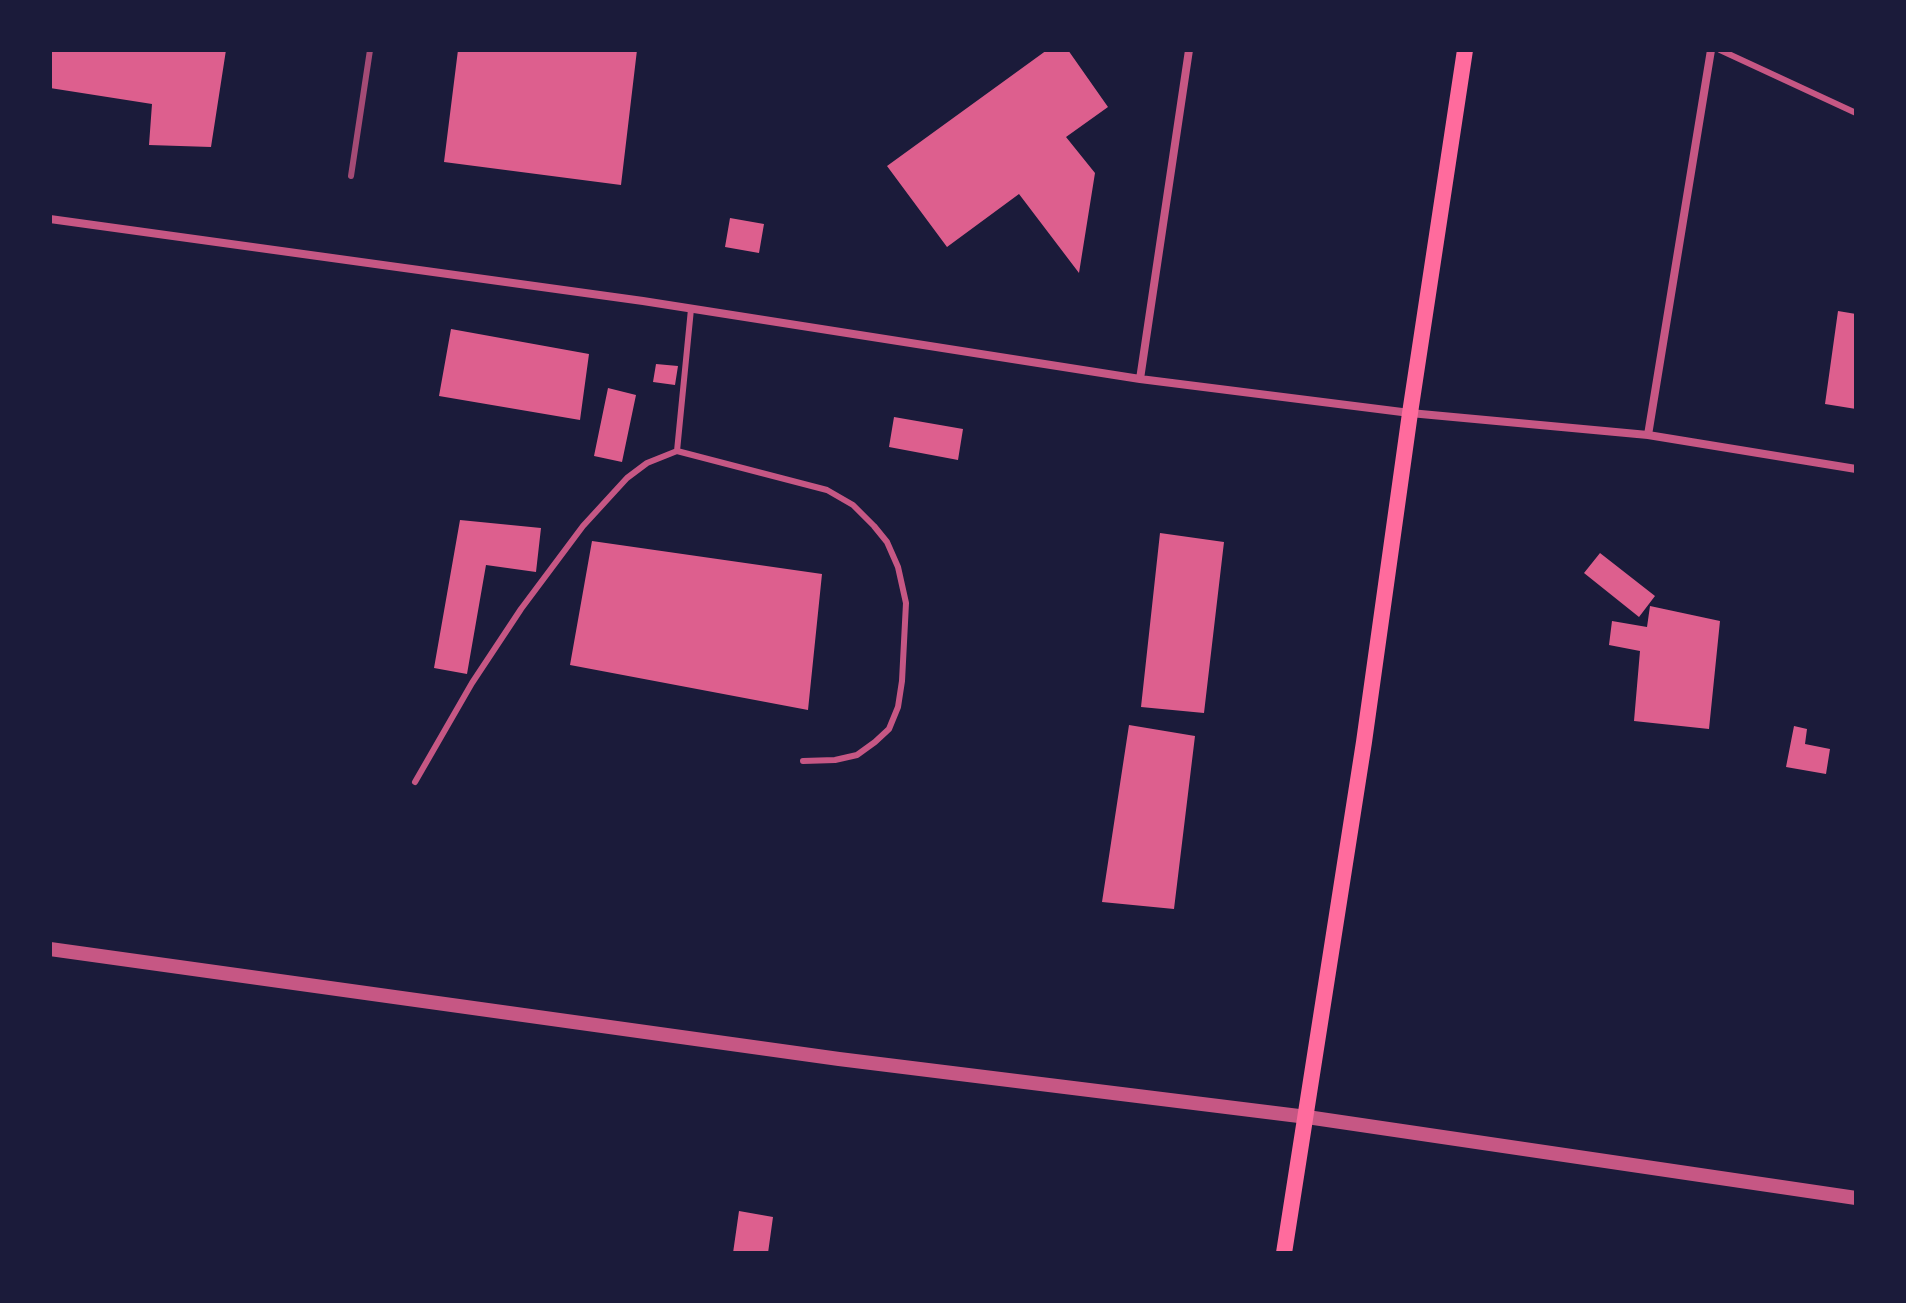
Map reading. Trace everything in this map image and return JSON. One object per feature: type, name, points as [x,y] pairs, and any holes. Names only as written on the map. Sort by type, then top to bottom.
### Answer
[{"type":"main road","points":[[1284,1253],[1364,742],[1465,50]]},
{"type":"street","points":[[1140,379],[1189,50]]},
{"type":"street","points":[[1648,435],[1711,50]]},
{"type":"street","points":[[50,219],[691,309],[1140,379],[1410,413],[1648,435],[1856,469]]},
{"type":"street","points":[[50,949],[839,1059],[1307,1117],[1856,1198]]},
{"type":"lane","points":[[1720,50],[1856,113]]},
{"type":"lane","points":[[677,451],[691,309]]},
{"type":"lane","points":[[415,782],[472,683],[521,609],[583,526],[627,478],[647,463],[677,451],[827,490],[853,505],[874,526],[887,542],[898,567],[906,603],[902,681],[898,707],[889,729],[857,755],[835,760],[803,761]]},
{"type":"building","points":[[50,50],[226,50],[211,147],[149,145],[152,104],[50,88]]},
{"type":"building","points":[[458,50],[637,50],[621,185],[444,162]]},
{"type":"building","points":[[1047,50],[1068,50],[1108,107],[1066,137],[1095,173],[1079,273],[1019,194],[947,247],[887,166]]},
{"type":"building","points":[[730,218],[764,224],[759,253],[725,247]]},
{"type":"building","points":[[1838,311],[1856,314],[1856,409],[1825,404]]},
{"type":"building","points":[[451,329],[589,354],[580,420],[439,396]]},
{"type":"building","points":[[656,364],[678,366],[675,385],[653,382]]},
{"type":"building","points":[[608,388],[636,395],[622,462],[594,456]]},
{"type":"building","points":[[894,417],[963,429],[958,460],[889,447]]},
{"type":"building","points":[[460,520],[541,528],[536,572],[486,565],[467,674],[434,668]]},
{"type":"building","points":[[1160,533],[1224,542],[1204,713],[1141,707]]},
{"type":"building","points":[[592,541],[822,574],[808,710],[570,665]]},
{"type":"building","points":[[1600,553],[1655,596],[1639,617],[1584,573]]},
{"type":"building","points":[[1650,606],[1720,621],[1709,729],[1634,721],[1640,651],[1609,645],[1612,621],[1647,627]]},
{"type":"building","points":[[1129,725],[1195,736],[1174,909],[1102,902]]},
{"type":"building","points":[[1794,726],[1807,729],[1805,744],[1830,749],[1826,774],[1786,767]]},
{"type":"building","points":[[739,1211],[773,1217],[768,1253],[733,1253]]},
{"type":"railway","points":[[351,176],[370,50]]}]
